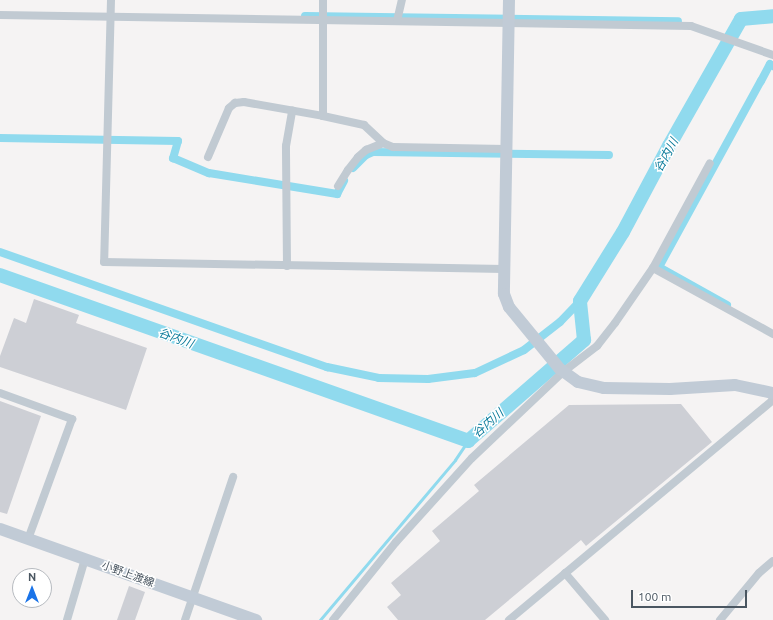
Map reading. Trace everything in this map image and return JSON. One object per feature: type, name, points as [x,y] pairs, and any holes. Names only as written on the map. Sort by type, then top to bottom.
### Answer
[{"type":"street","points":[[111,0],[104,262],[504,269]]},
{"type":"street","points":[[323,0],[323,116]]},
{"type":"street","points":[[397,21],[402,0]]},
{"type":"street","points":[[509,0],[504,269],[504,294],[509,307],[559,367],[578,382],[604,388],[670,389],[734,384],[773,393],[772,401],[509,620]]},
{"type":"street","points":[[0,15],[692,26],[704,29],[773,55]]},
{"type":"street","points":[[208,157],[229,108],[235,103],[244,102],[323,116],[364,126],[383,143],[393,147],[506,149]]},
{"type":"street","points":[[287,266],[286,146],[292,111]]},
{"type":"street","points":[[338,186],[358,157],[366,150],[383,143]]},
{"type":"street","points":[[333,620],[396,542],[472,458],[559,367],[597,346],[615,323],[653,268],[710,163]]},
{"type":"street","points":[[653,268],[773,334]]},
{"type":"street","points":[[0,393],[72,419],[28,539]]},
{"type":"street","points":[[185,620],[233,477]]},
{"type":"street","name":"小野上渡線","points":[[0,529],[256,620]]},
{"type":"street","points":[[67,620],[85,559]]},
{"type":"street","points":[[720,620],[724,617],[759,572],[773,561]]},
{"type":"street","points":[[565,573],[605,620]]},
{"type":"building","points":[[34,299],[79,315],[76,323],[147,348],[126,410],[0,367],[0,356],[14,318],[26,323]]},
{"type":"building","points":[[0,401],[41,416],[7,514],[0,512]]},
{"type":"building","points":[[681,404],[712,442],[586,546],[581,540],[485,620],[398,620],[387,607],[401,595],[391,583],[440,541],[432,531],[479,491],[474,485],[569,405]]},
{"type":"building","points":[[129,586],[145,592],[135,620],[117,620]]},
{"type":"waterway","points":[[305,16],[678,21]]},
{"type":"waterway","name":"谷内川","points":[[0,275],[468,441],[584,340],[580,301],[623,232],[669,146],[741,19],[773,16]]},
{"type":"waterway","points":[[727,305],[659,267],[770,64],[773,66]]},
{"type":"waterway","points":[[0,138],[178,141],[173,158],[209,173],[337,194],[344,181]]},
{"type":"waterway","points":[[353,168],[366,155],[373,152],[609,155]]},
{"type":"waterway","points":[[0,252],[327,367],[379,378],[428,379],[475,373],[524,350],[560,322],[580,301]]},
{"type":"waterway","points":[[320,620],[455,460],[468,441]]}]
